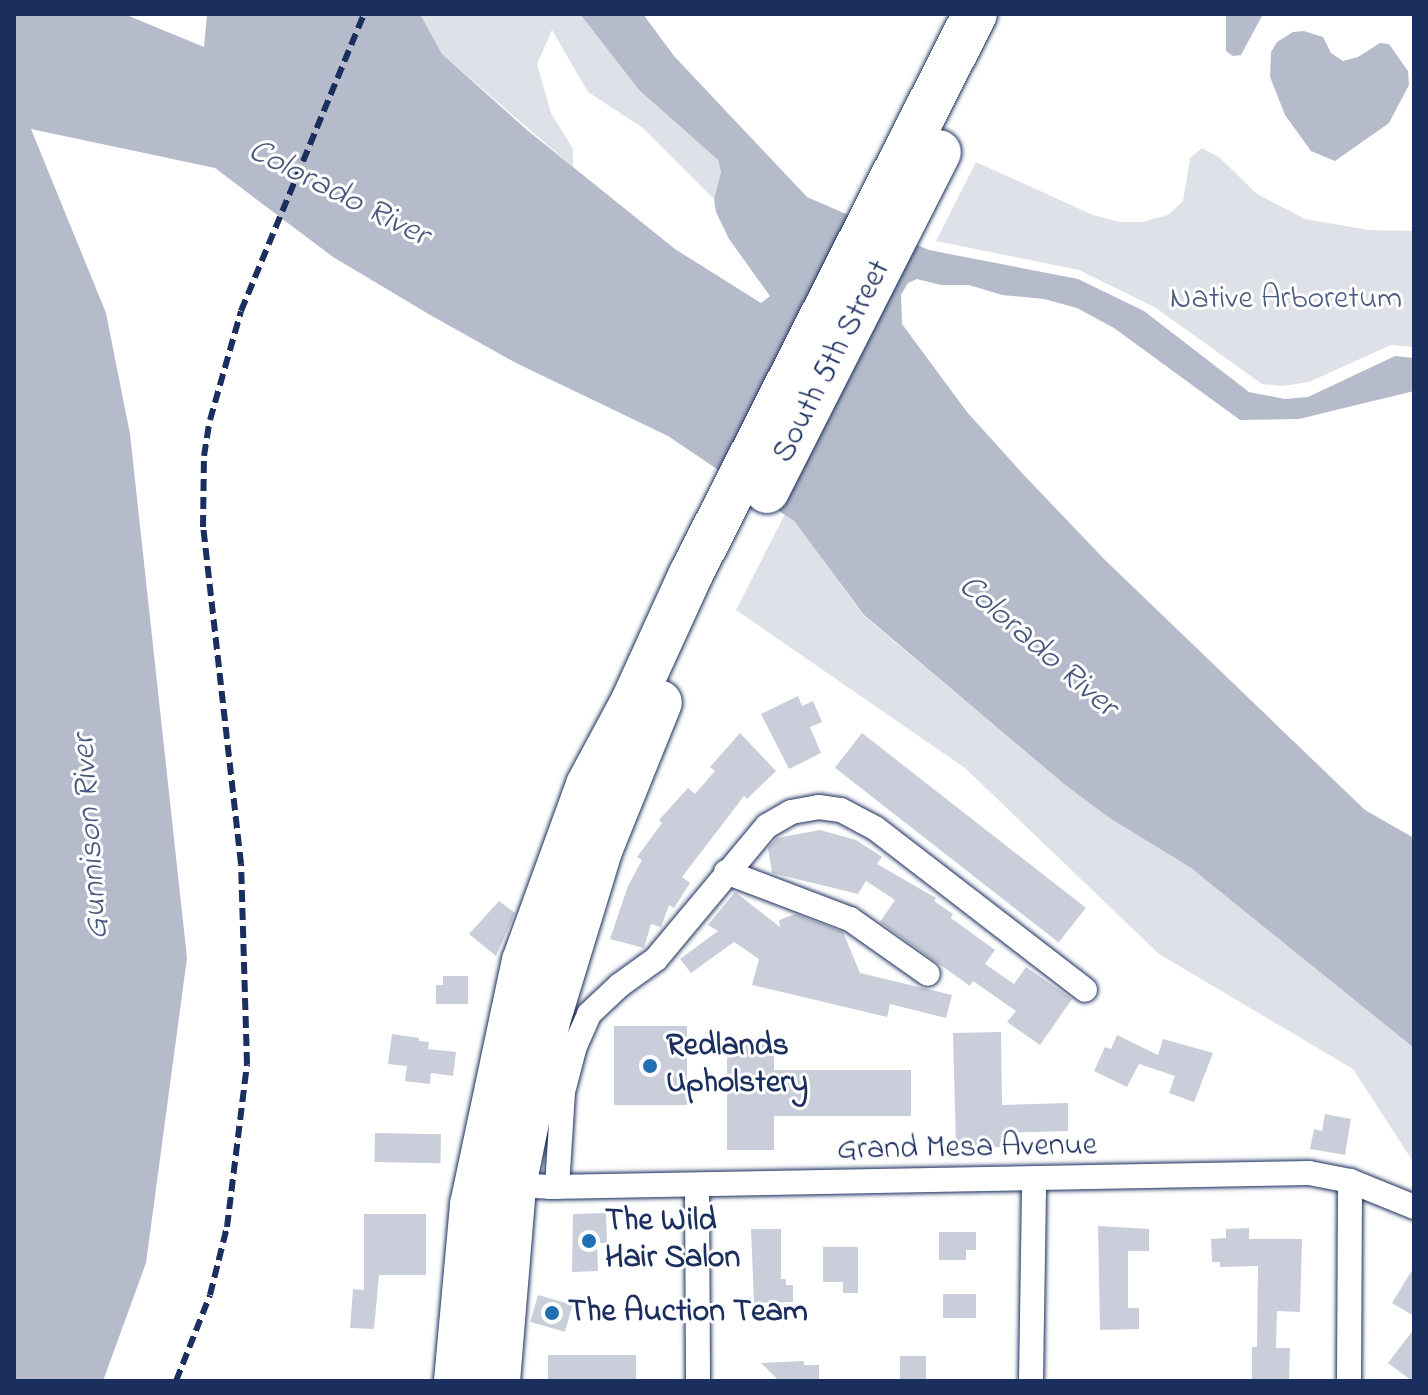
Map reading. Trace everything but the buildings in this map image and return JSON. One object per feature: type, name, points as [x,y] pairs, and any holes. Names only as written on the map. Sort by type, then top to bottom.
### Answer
[{"type":"highway","name":"South 5th Street","points":[[644,705],[704,580],[854,323],[996,15]]},
{"type":"highway","points":[[456,1381],[472,1205],[524,961],[588,785],[644,705]]},
{"type":"highway","points":[[498,1381],[514,1185],[548,1021],[644,705]]},
{"type":"highway","points":[[514,1185],[499,1134],[543,955],[583,840],[588,785]]},
{"type":"highway","points":[[472,1205],[487,1232],[474,1381]]},
{"type":"street","points":[[557,1187],[563,1092],[575,1046],[589,1014],[620,985],[656,959],[767,826],[791,812],[819,807],[841,810],[875,828],[1085,990]]},
{"type":"street","points":[[726,872],[850,919],[928,974]]},
{"type":"street","name":"Grand Mesa Avenue","points":[[514,1185],[557,1187],[1034,1180],[1309,1173],[1350,1181],[1414,1207]]},
{"type":"street","points":[[1031,1381],[1034,1180]]},
{"type":"street","points":[[1349,1381],[1350,1181]]},
{"type":"street","points":[[697,1185],[698,1381]]},
{"type":"green space","points":[[420,14],[580,14],[639,90],[718,160],[721,172],[714,199],[643,128],[588,92],[552,30],[537,64],[551,113],[573,149],[573,167],[442,54]]},
{"type":"green space","name":"Native Arboretum","points":[[1202,148],[1220,158],[1257,194],[1305,219],[1369,230],[1414,231],[1414,347],[1391,345],[1309,382],[1283,386],[1262,384],[1156,308],[1079,270],[936,241],[976,162],[1093,215],[1120,222],[1142,222],[1168,215],[1183,201],[1190,158]]},
{"type":"green space","points":[[785,514],[794,521],[864,616],[1064,784],[1108,817],[1191,868],[1414,1048],[1414,1163],[1353,1069],[1159,954],[965,768],[736,610]]},
{"type":"water","points":[[14,14],[124,14],[204,47],[207,14],[420,14],[442,54],[527,130],[675,249],[761,303],[770,296],[729,239],[716,212],[714,199],[721,172],[718,160],[639,90],[580,14],[643,14],[674,56],[807,197],[929,250],[1078,279],[1144,311],[1249,392],[1285,399],[1308,397],[1395,356],[1414,358],[1414,391],[1299,419],[1240,420],[1114,328],[1077,308],[1044,299],[1002,295],[969,285],[941,285],[917,279],[908,283],[901,295],[902,324],[967,412],[1022,473],[1104,559],[1365,810],[1414,838],[1414,1048],[1191,868],[1108,817],[1064,784],[864,615],[794,521],[668,436],[516,363],[432,316],[333,257],[215,168],[31,129],[106,313],[130,434],[187,958],[146,1263],[103,1381],[14,1381]]},
{"type":"water","points":[[1226,14],[1263,14],[1241,55],[1233,56],[1226,51]]},
{"type":"water","points":[[1304,31],[1323,37],[1331,53],[1343,61],[1358,57],[1380,43],[1389,44],[1408,71],[1409,85],[1389,123],[1335,161],[1311,151],[1285,115],[1270,77],[1271,52],[1277,42],[1293,32]]},
{"type":"railway","points":[[176,1381],[210,1295],[227,1227],[247,1064],[241,864],[203,527],[204,456],[210,420],[241,311],[364,14]]},
{"type":"place","name":"Redlands Upholstery","points":[[650,1066]]},
{"type":"place","name":"The Wild Hair Salon","points":[[589,1241]]},
{"type":"place","name":"The Auction Team","points":[[552,1313]]},
{"type":"water label","name":"Colorado River","points":[[338,194]]},
{"type":"water label","name":"Colorado River","points":[[1037,647]]},
{"type":"water label","name":"Gunnison River","points":[[92,837]]}]
